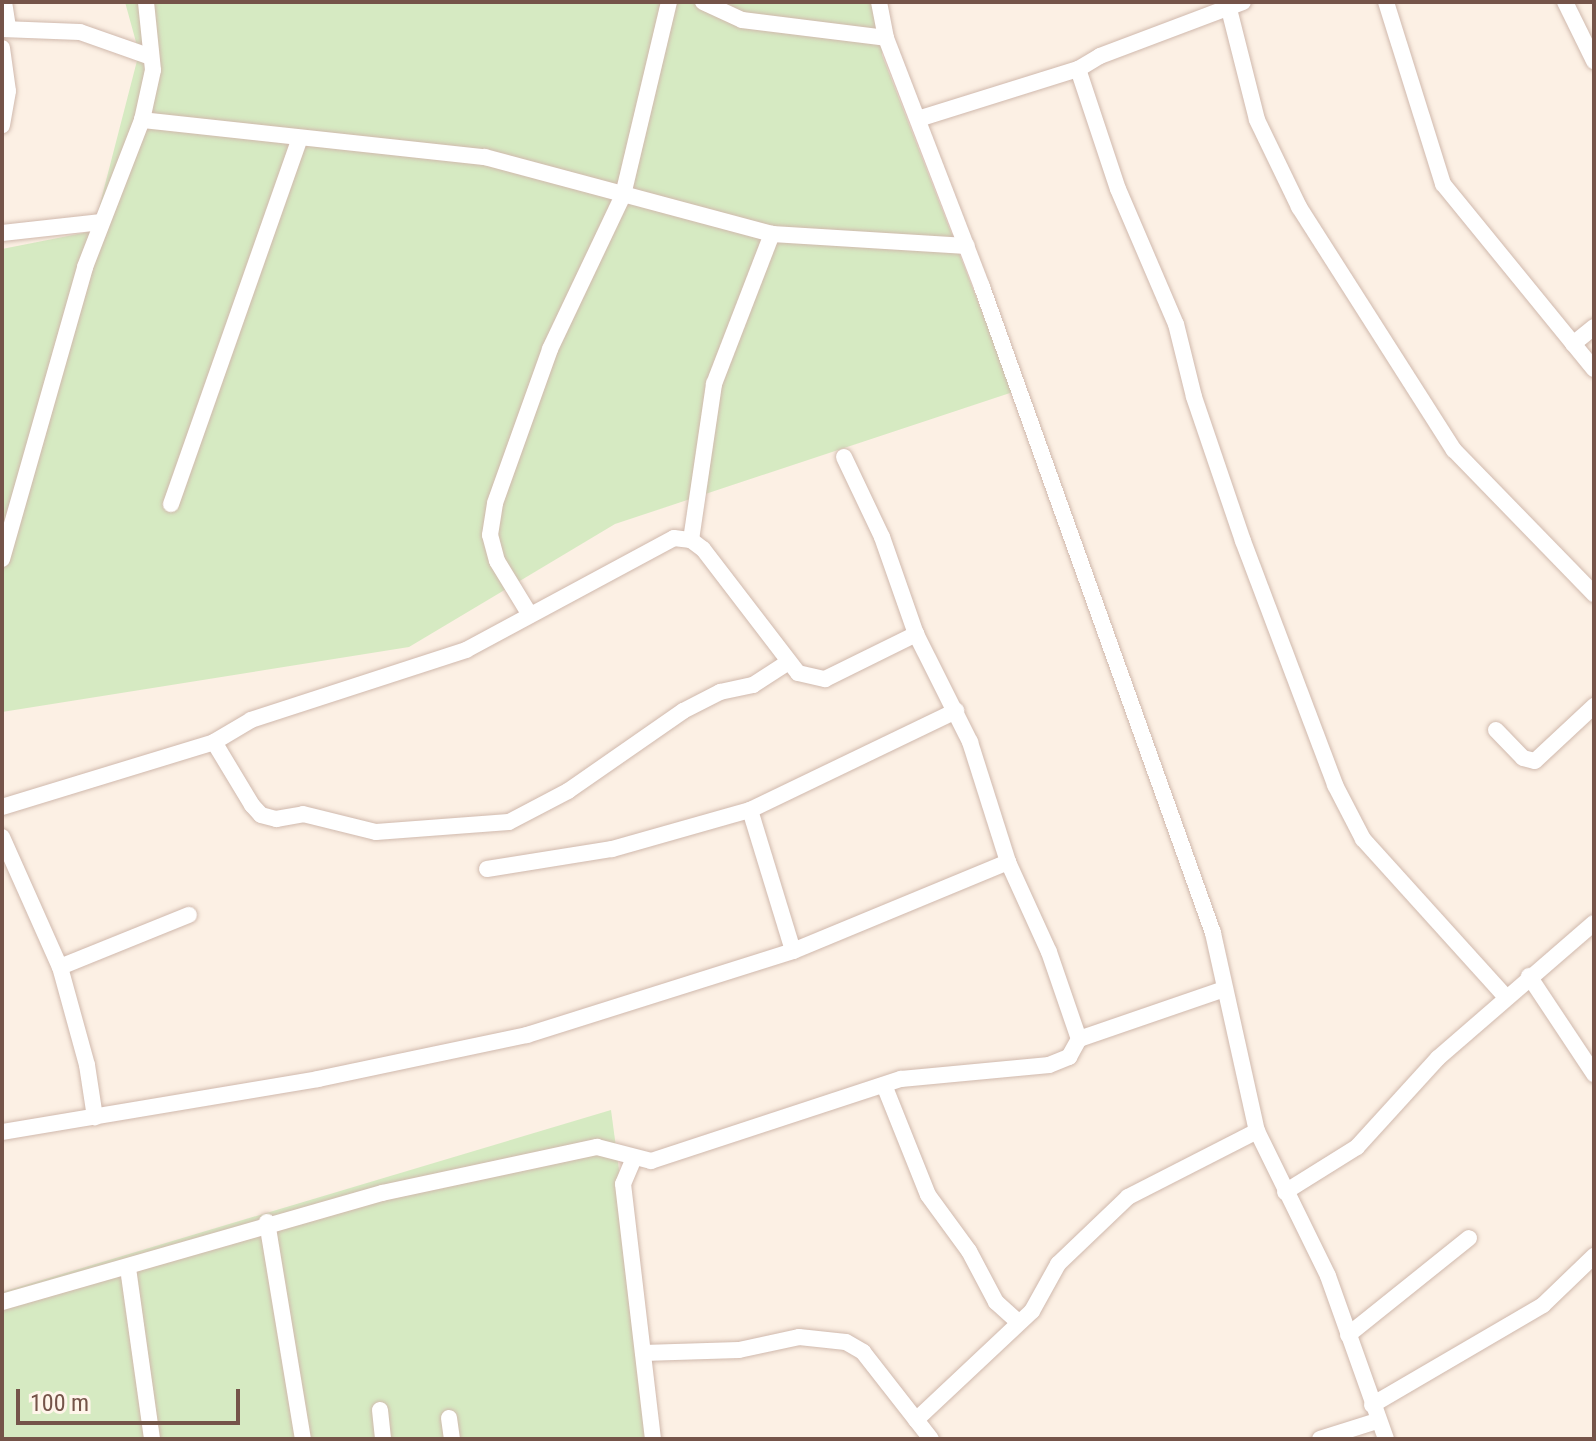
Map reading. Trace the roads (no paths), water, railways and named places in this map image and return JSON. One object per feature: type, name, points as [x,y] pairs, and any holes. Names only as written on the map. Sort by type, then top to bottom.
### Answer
[{"type":"street","points":[[4,2],[5,28],[80,32],[151,57]]},
{"type":"street","points":[[2,559],[101,222],[142,120],[151,57],[146,2]]},
{"type":"street","points":[[530,615],[497,561],[490,535],[495,503],[550,349],[623,195],[669,2]]},
{"type":"street","points":[[703,2],[742,20],[886,38]]},
{"type":"street","points":[[741,2],[742,20]]},
{"type":"street","points":[[879,2],[886,38],[967,246],[1213,933],[1257,1131],[1328,1276],[1374,1413],[1386,1439]]},
{"type":"street","points":[[1386,2],[1443,184],[1594,369]]},
{"type":"street","points":[[1565,2],[1594,61]]},
{"type":"street","points":[[918,119],[1078,69],[1100,56],[1236,5],[1257,120],[1299,207],[1454,450],[1594,594]]},
{"type":"street","points":[[2,48],[8,91],[2,125]]},
{"type":"street","points":[[1078,69],[1118,189],[1176,324],[1194,397],[1243,541],[1341,799],[1376,855],[1506,997]]},
{"type":"street","points":[[142,120],[299,140],[485,157],[772,234],[967,246]]},
{"type":"street","points":[[171,504],[299,140]]},
{"type":"street","points":[[2,233],[101,222]]},
{"type":"street","points":[[691,540],[714,384],[772,234]]},
{"type":"street","points":[[1573,344],[1594,327]]},
{"type":"street","points":[[844,457],[882,537],[916,634],[956,711],[987,786],[1008,862],[1049,952],[1079,1039]]},
{"type":"street","points":[[2,807],[214,742],[251,720],[466,650],[620,563],[674,538],[691,540],[703,549],[787,663],[798,673],[825,679],[916,634]]},
{"type":"street","points":[[214,742],[261,815],[276,819],[303,814],[376,832],[509,822],[568,791],[683,711],[720,692],[753,685],[787,663]]},
{"type":"street","points":[[1496,730],[1523,758],[1535,761],[1594,706]]},
{"type":"street","points":[[487,869],[612,849],[750,810],[956,711]]},
{"type":"street","points":[[750,810],[793,951]]},
{"type":"street","points":[[2,837],[60,967],[87,1065],[95,1117]]},
{"type":"street","points":[[2,1132],[527,1035],[793,951],[1008,862]]},
{"type":"street","points":[[60,967],[189,915]]},
{"type":"street","points":[[1285,1192],[1357,1147],[1438,1058],[1529,976],[1594,923]]},
{"type":"street","points":[[1529,976],[1594,1074]]},
{"type":"street","points":[[2,1302],[128,1268],[267,1222],[597,1147],[634,1158],[664,1157],[884,1085],[1049,1065],[1069,1057],[1079,1039],[1224,989]]},
{"type":"street","points":[[884,1085],[928,1195],[969,1251],[996,1302],[1017,1321]]},
{"type":"street","points":[[916,1420],[1017,1321],[1032,1311],[1058,1264],[1128,1197],[1257,1131]]},
{"type":"street","points":[[634,1158],[623,1184],[653,1439]]},
{"type":"street","points":[[267,1222],[303,1439]]},
{"type":"street","points":[[1348,1335],[1469,1238]]},
{"type":"street","points":[[1320,1439],[1374,1413],[1543,1305],[1594,1256]]},
{"type":"street","points":[[128,1268],[152,1439]]},
{"type":"street","points":[[643,1353],[739,1350],[799,1337],[831,1338],[863,1352],[931,1439]]},
{"type":"street","points":[[380,1410],[383,1439]]},
{"type":"street","points":[[449,1418],[452,1439]]}]
